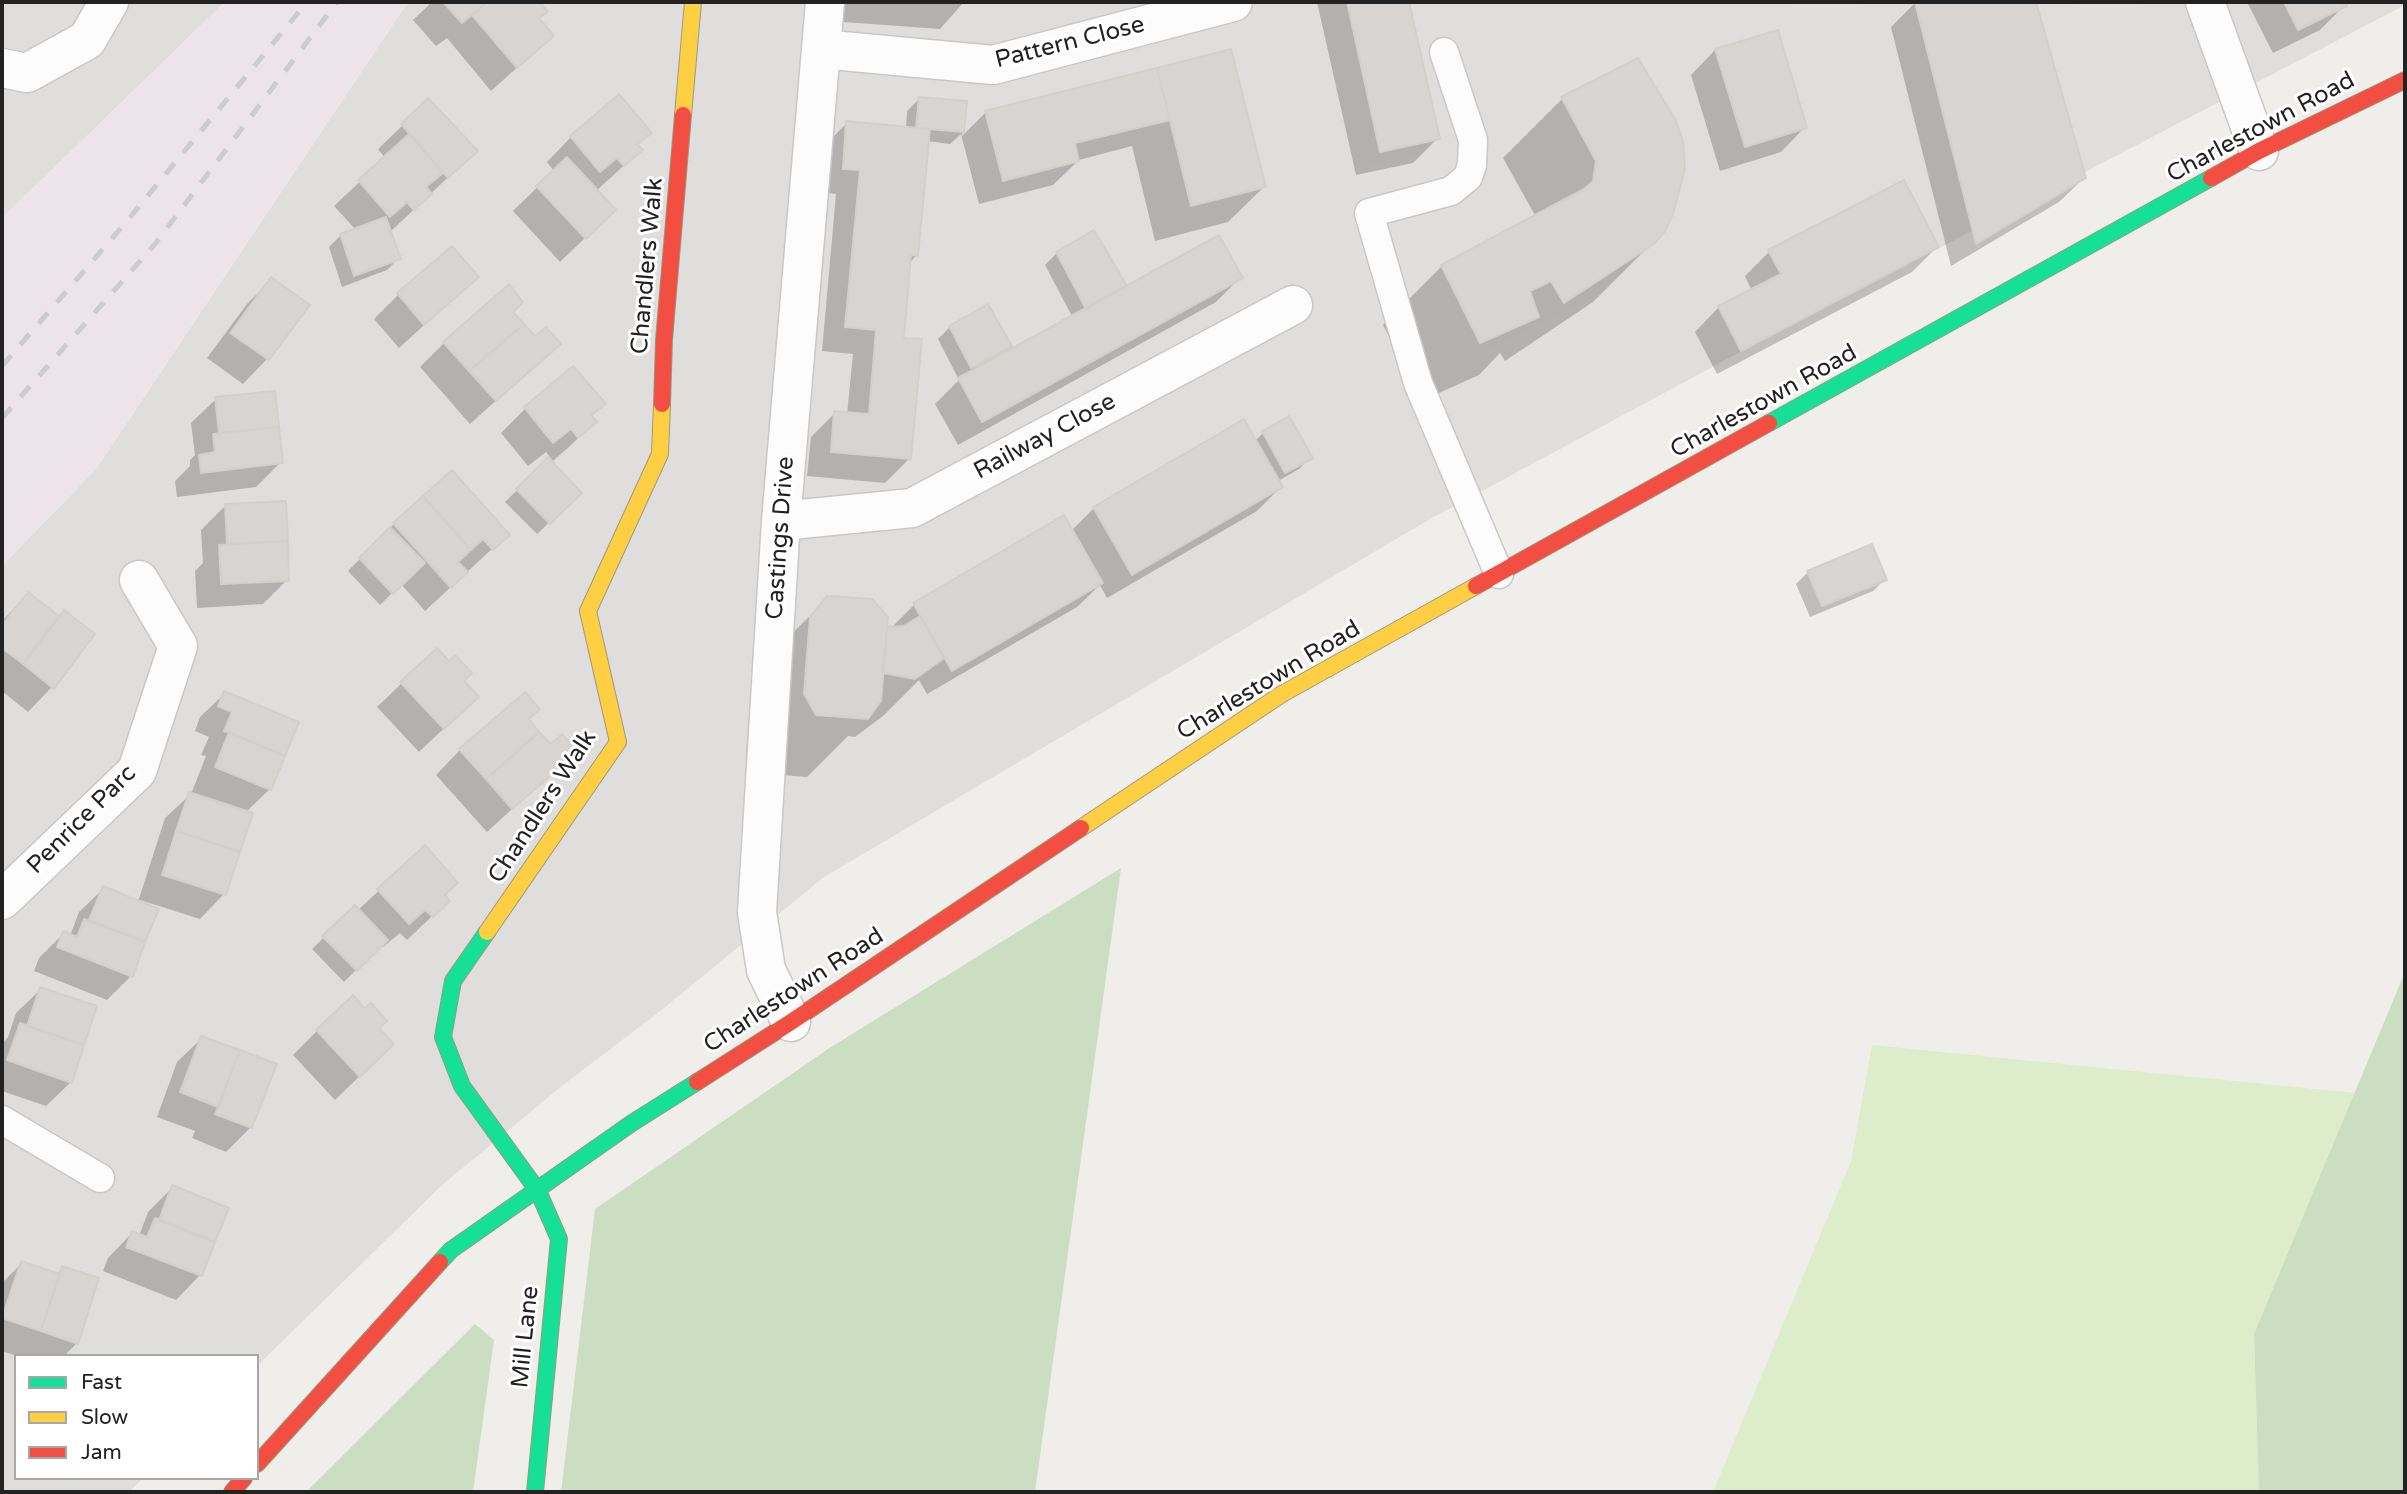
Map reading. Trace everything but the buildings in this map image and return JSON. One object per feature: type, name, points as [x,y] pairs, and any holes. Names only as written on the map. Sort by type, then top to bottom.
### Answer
[{"type":"street","points":[[2,68],[27,73],[87,40],[109,2]]},
{"type":"street","name":"Chandlers Walk","points":[[538,1191],[462,1086],[443,1037],[453,981],[618,742],[588,611],[660,454],[664,340],[694,2]]},
{"type":"street","name":"Castings Drive","points":[[791,1022],[766,970],[757,912],[781,521],[825,2]]},
{"type":"street","name":"Pattern Close","points":[[821,49],[993,65],[1233,2]]},
{"type":"street","points":[[2205,2],[2259,151]]},
{"type":"street","name":"Charlestown Road","points":[[259,1462],[451,1250],[632,1123],[791,1022],[1282,694],[2259,151],[2405,80]]},
{"type":"street","name":"Railway Close","points":[[781,521],[912,508],[1293,305]]},
{"type":"street","name":"Penrice Parc","points":[[2,900],[137,771],[178,646],[139,580]]},
{"type":"street","name":"Mill Lane","points":[[535,1492],[558,1240],[538,1191]]},
{"type":"lane","points":[[1444,52],[1473,140],[1472,165],[1468,177],[1451,191],[1369,213],[1418,383],[1499,574]]},
{"type":"lane","points":[[2,1119],[100,1178]]},
{"type":"shaded area","points":[[2,2],[225,2],[2,218]]},
{"type":"shaded area","points":[[225,2],[408,2],[96,469],[2,566],[2,218]]},
{"type":"shaded area","points":[[408,2],[2405,2],[2405,5],[1742,351],[1430,519],[824,877],[442,1185],[259,1364],[259,1354],[14,1354],[14,1480],[141,1480],[129,1492],[2,1492],[2,566],[96,469]]},
{"type":"shaded area","points":[[1790,2],[1861,2],[1886,100],[1871,128],[1829,135]]},
{"type":"shaded area","points":[[2075,2],[2139,2],[2167,100],[2162,127],[2108,154]]},
{"type":"shaded area","points":[[1438,153],[1458,215],[1417,244],[1418,383],[1360,400],[1301,178]]},
{"type":"shaded area","points":[[1640,273],[1693,377],[1546,456],[1486,352]]},
{"type":"green space","points":[[1121,868],[1035,1492],[561,1492],[595,1209],[831,1047]]},
{"type":"green space","points":[[2405,972],[2405,1492],[2259,1492],[2254,1334]]},
{"type":"green space","points":[[1872,1045],[2355,1093],[2254,1334],[2259,1492],[1713,1492],[1851,1161]]},
{"type":"green space","points":[[475,1324],[494,1340],[473,1492],[306,1492]]},
{"type":"railway","points":[[2,366],[127,221],[307,2]]},
{"type":"railway","points":[[2,418],[155,244],[337,2]]},
{"type":"traffic: fast","points":[[1769,423],[2211,178]]},
{"type":"traffic: fast","points":[[487,932],[453,981],[443,1037],[462,1086],[538,1191],[559,1239],[535,1492]]},
{"type":"traffic: fast","points":[[440,1262],[451,1250],[632,1123],[697,1082]]},
{"type":"traffic: slow","points":[[683,115],[693,2]]},
{"type":"traffic: slow","points":[[487,932],[618,742],[588,611],[660,454],[662,404]]},
{"type":"traffic: slow","points":[[1081,828],[1282,694],[1476,586]]},
{"type":"traffic: jam","points":[[2211,178],[2259,151],[2405,80]]},
{"type":"traffic: jam","points":[[662,404],[664,340],[683,115]]},
{"type":"traffic: jam","points":[[1476,586],[1769,423]]},
{"type":"traffic: jam","points":[[697,1082],[1081,828]]},
{"type":"traffic: jam","points":[[259,1462],[440,1262]]},
{"type":"traffic: jam","points":[[232,1492],[242,1480]]}]
